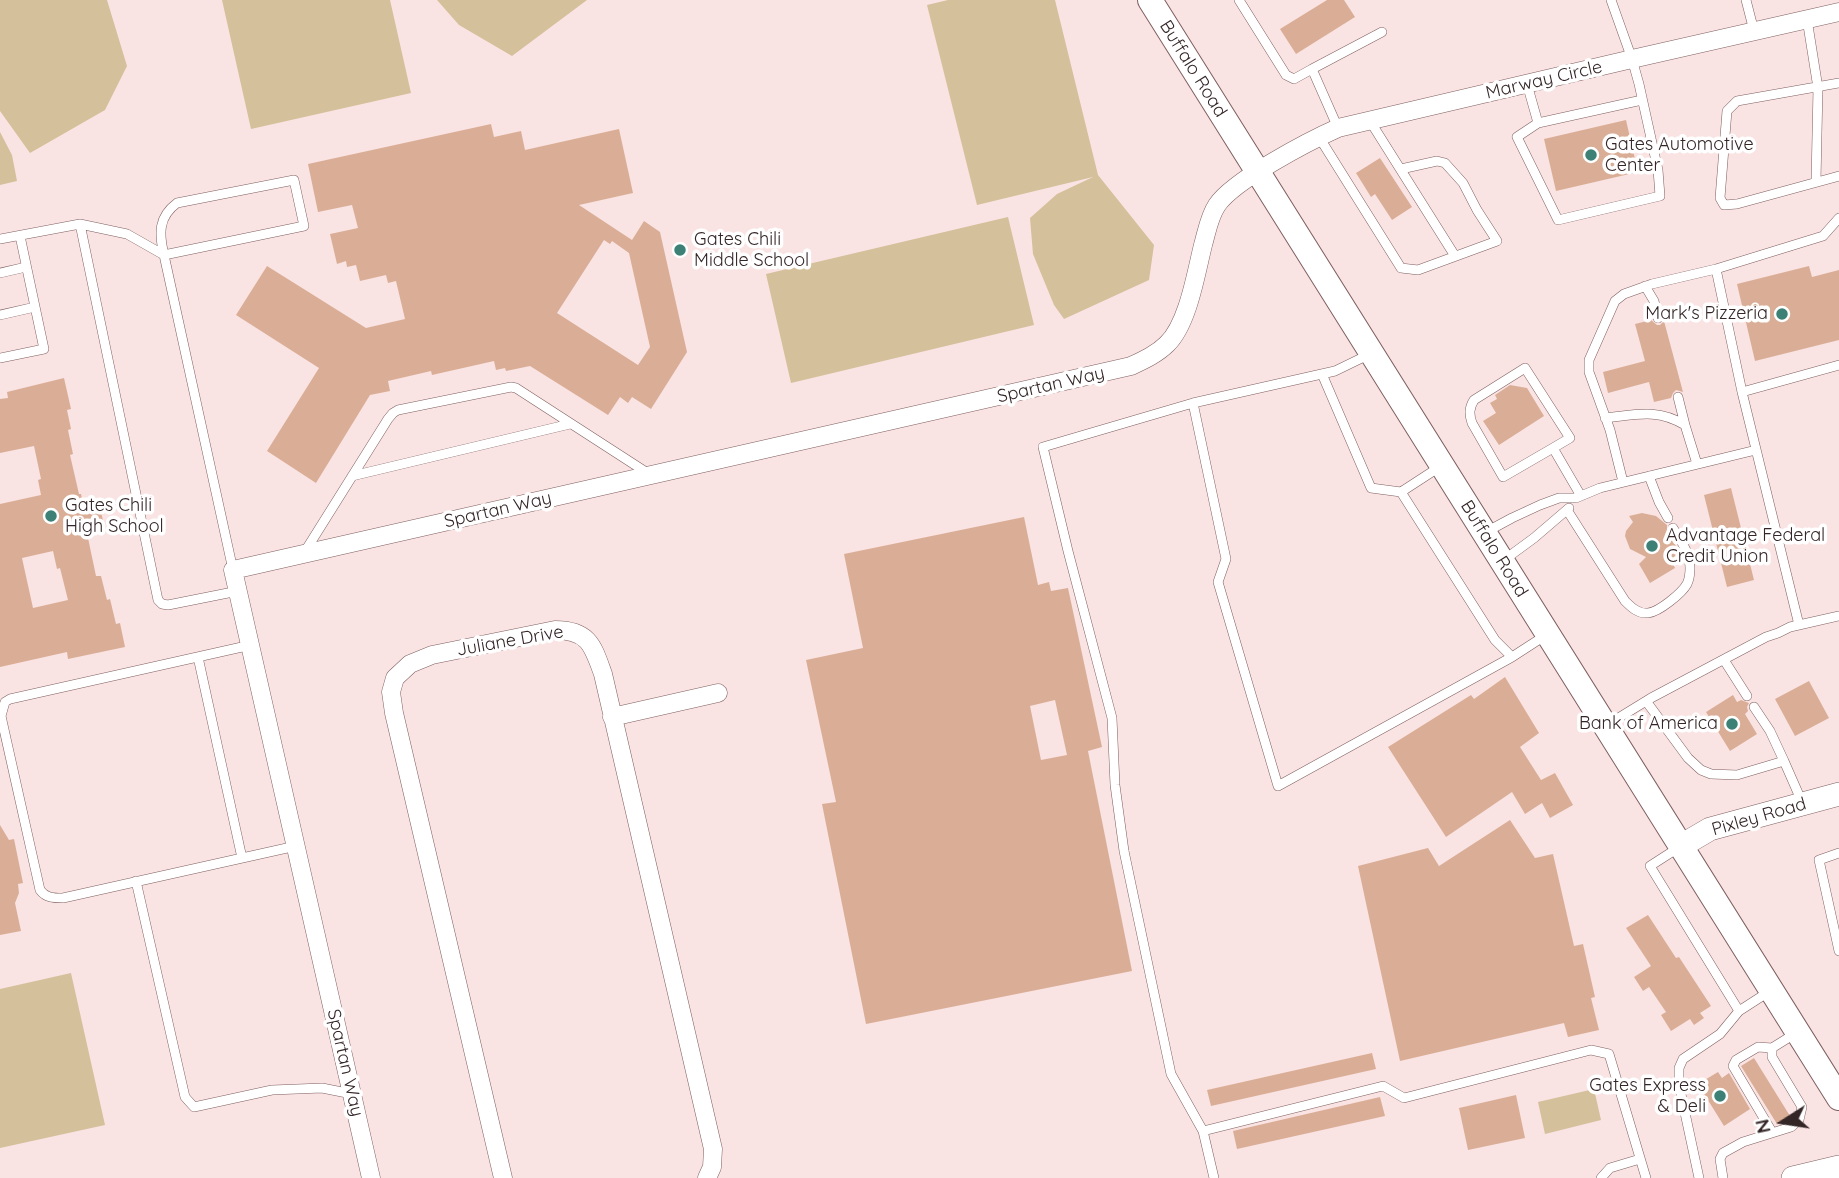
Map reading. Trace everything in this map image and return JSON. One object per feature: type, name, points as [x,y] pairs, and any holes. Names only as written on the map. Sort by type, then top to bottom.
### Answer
[{"type":"main road","name":"Buffalo Road","points":[[1150,0],[1839,1098]]},
{"type":"street","name":"Marway Circle","points":[[1258,172],[1338,128],[1839,12]]},
{"type":"street","name":"Spartan Way","points":[[371,1178],[233,570],[1095,375],[1143,361],[1169,343],[1189,304],[1210,217],[1216,206],[1225,195],[1258,172]]},
{"type":"street","name":"Juliane Drive","points":[[503,1178],[391,692],[396,678],[410,664],[432,655],[555,630],[570,630],[583,636],[593,646],[603,674],[713,1149],[712,1167],[707,1178]]},
{"type":"street","points":[[612,717],[718,693]]},
{"type":"street","name":"Pixley Road","points":[[1681,846],[1710,829],[1839,794]]},
{"type":"street","points":[[1793,1178],[1839,1167]]},
{"type":"lane","points":[[1239,0],[1286,75],[1294,79],[1382,32]]},
{"type":"lane","points":[[1611,0],[1632,59],[1642,100],[1658,170],[1660,197],[1558,219],[1517,138],[1538,124],[1642,100]]},
{"type":"lane","points":[[1746,0],[1754,31]]},
{"type":"lane","points":[[1807,19],[1818,88],[1816,181]]},
{"type":"lane","points":[[1312,68],[1338,128]]},
{"type":"lane","points":[[1839,83],[1737,101],[1727,111],[1720,198],[1724,205],[1737,204],[1839,176]]},
{"type":"lane","points":[[1527,84],[1538,124]]},
{"type":"lane","points":[[1370,121],[1455,256]]},
{"type":"lane","points":[[1319,137],[1401,268],[1418,270],[1497,241],[1463,183],[1445,163],[1437,161],[1401,169]]},
{"type":"lane","points":[[0,239],[80,224],[127,234],[164,255],[304,226],[295,180],[177,203],[165,215],[160,232],[164,255],[233,570]]},
{"type":"lane","points":[[1623,482],[1589,372],[1589,360],[1615,301],[1624,294],[1645,286],[1716,269],[1822,236],[1839,218]]},
{"type":"lane","points":[[80,224],[158,600],[168,605],[238,591]]},
{"type":"lane","points":[[0,358],[44,349],[20,236]]},
{"type":"lane","points":[[0,273],[26,267]]},
{"type":"lane","points":[[1716,269],[1742,392],[1799,625]]},
{"type":"lane","points":[[1645,286],[1654,301],[1658,318]]},
{"type":"lane","points":[[0,315],[35,307]]},
{"type":"lane","points":[[1214,1178],[1203,1131],[1171,1074],[1124,852],[1115,785],[1112,718],[1043,447],[1193,403],[1335,371],[1371,353]]},
{"type":"lane","points":[[1742,392],[1839,365]]},
{"type":"lane","points":[[1525,368],[1570,438],[1553,448],[1503,477],[1472,423],[1469,416],[1470,407],[1474,400],[1525,368]]},
{"type":"lane","points":[[1322,374],[1371,488],[1401,492],[1442,466]]},
{"type":"lane","points":[[303,554],[388,419],[398,410],[516,388],[651,475]]},
{"type":"lane","points":[[1678,397],[1697,464]]},
{"type":"lane","points":[[1193,403],[1226,559],[1218,582],[1278,786],[1512,657],[1548,634]]},
{"type":"lane","points":[[1605,418],[1653,413],[1685,425]]},
{"type":"lane","points":[[352,476],[570,424]]},
{"type":"lane","points":[[1553,448],[1578,497]]},
{"type":"lane","points":[[1485,533],[1559,498],[1578,497],[1623,482],[1756,450]]},
{"type":"lane","points":[[1649,476],[1668,519]]},
{"type":"lane","points":[[1401,492],[1494,640],[1512,657]]},
{"type":"lane","points":[[1502,561],[1534,538],[1578,497]]},
{"type":"lane","points":[[1567,510],[1622,597],[1634,610],[1648,613],[1660,608],[1687,584],[1690,570],[1688,554],[1673,528]]},
{"type":"lane","points":[[1606,726],[1646,701],[1766,637],[1839,615]]},
{"type":"lane","points":[[251,645],[10,699],[5,702],[1,716],[7,743],[40,890],[44,896],[63,898],[296,846]]},
{"type":"lane","points":[[198,657],[242,858]]},
{"type":"lane","points":[[1724,660],[1747,696]]},
{"type":"lane","points":[[1646,701],[1688,758],[1711,774],[1737,775],[1784,761]]},
{"type":"lane","points":[[1754,707],[1770,732],[1803,803]]},
{"type":"lane","points":[[1681,846],[1650,866],[1739,1011]]},
{"type":"lane","points":[[1839,853],[1819,860],[1839,951]]},
{"type":"lane","points":[[136,881],[185,1097],[194,1107],[265,1091],[322,1088],[352,1094]]},
{"type":"lane","points":[[1699,1178],[1679,1085],[1679,1068],[1683,1059],[1720,1034],[1739,1011],[1772,990]]},
{"type":"lane","points":[[1772,1132],[1733,1066],[1736,1060],[1758,1047],[1772,1048],[1798,1032]]},
{"type":"lane","points":[[1723,1178],[1720,1159],[1723,1153],[1743,1142],[1791,1126],[1799,1120],[1802,1107],[1772,1057],[1772,1048]]},
{"type":"lane","points":[[1203,1131],[1383,1086],[1404,1098],[1591,1050],[1609,1054],[1646,1178]]},
{"type":"lane","points":[[1601,1178],[1610,1168],[1640,1158]]},
{"type":"shaded area","points":[[0,0],[107,0],[127,66],[105,110],[30,153],[0,111]]},
{"type":"shaded area","points":[[222,0],[390,0],[411,93],[251,129]]},
{"type":"shaded area","points":[[437,0],[587,0],[512,56],[459,25]]},
{"type":"shaded area","points":[[948,0],[1055,0],[1098,175],[1154,245],[1149,280],[1064,319],[1054,305],[1033,254],[1030,218],[1057,194],[1093,177],[977,205],[927,5]]},
{"type":"shaded area","points":[[0,132],[12,155],[17,181],[0,185]]},
{"type":"shaded area","points":[[1008,217],[1034,325],[791,383],[766,274]]},
{"type":"shaded area","points":[[71,973],[105,1125],[0,1148],[0,989]]},
{"type":"shaded area","points":[[1594,1089],[1601,1120],[1545,1134],[1538,1102]]},
{"type":"building","points":[[1327,0],[1344,0],[1355,17],[1296,54],[1280,29]]},
{"type":"building","name":"Gates Automotive Center","points":[[1626,120],[1638,172],[1556,191],[1544,139]]},
{"type":"building","name":"Gates Chili Middle School","points":[[491,124],[494,137],[521,131],[525,150],[619,129],[633,193],[579,205],[632,240],[644,221],[660,232],[687,352],[651,409],[632,397],[628,403],[620,397],[608,415],[530,366],[506,371],[505,368],[496,370],[494,361],[432,375],[431,371],[388,381],[390,391],[370,395],[316,483],[267,451],[319,368],[236,315],[267,266],[366,328],[405,319],[396,281],[388,283],[386,275],[360,281],[356,265],[347,267],[346,261],[337,264],[330,234],[358,228],[352,205],[318,212],[308,164]],"holes":[[[604,240],[610,244],[612,241],[629,253],[650,347],[638,365],[557,313]]]},
{"type":"building","points":[[1380,158],[1412,207],[1392,220],[1375,194],[1371,197],[1356,173]]},
{"type":"building","name":"Mark's Pizzeria","points":[[1809,266],[1812,277],[1839,270],[1839,340],[1755,361],[1737,284]]},
{"type":"building","points":[[1651,320],[1657,325],[1664,321],[1683,392],[1676,390],[1671,398],[1654,402],[1649,382],[1608,393],[1603,372],[1645,361],[1635,324]]},
{"type":"building","name":"Gates Chili High School","points":[[64,378],[71,409],[67,410],[73,454],[70,455],[79,494],[83,503],[98,499],[104,525],[89,528],[91,537],[88,538],[96,576],[101,576],[116,624],[120,623],[125,647],[68,659],[67,652],[0,667],[0,504],[41,495],[38,480],[41,479],[34,446],[0,453],[0,399],[8,398],[7,392]],"holes":[[[53,551],[57,569],[60,568],[68,600],[33,608],[22,558]]]},
{"type":"building","points":[[1510,385],[1527,388],[1544,416],[1499,445],[1483,421],[1496,413],[1490,403],[1497,399],[1495,395]]},
{"type":"building","points":[[1731,488],[1754,580],[1727,587],[1704,495]]},
{"type":"building","name":"Advantage Federal Credit Union","points":[[1642,513],[1656,516],[1667,525],[1677,554],[1671,560],[1675,568],[1650,583],[1639,564],[1646,557],[1630,549],[1625,536],[1633,522],[1629,516]]},
{"type":"building","points":[[1024,517],[1038,585],[1049,582],[1051,591],[1068,588],[1102,747],[1088,751],[1132,971],[866,1024],[822,804],[836,802],[806,660],[863,648],[844,554]],"holes":[[[1055,700],[1067,755],[1041,760],[1030,706]]]},
{"type":"building","points":[[1505,677],[1539,733],[1520,747],[1541,780],[1555,773],[1573,805],[1550,818],[1542,803],[1525,814],[1512,792],[1446,837],[1388,747],[1471,695],[1474,699]]},
{"type":"building","points":[[1809,681],[1829,718],[1795,736],[1775,699]]},
{"type":"building","name":"Bank of America","points":[[1733,695],[1737,702],[1741,700],[1749,703],[1745,714],[1757,734],[1730,751],[1706,712]]},
{"type":"building","points":[[1510,820],[1535,858],[1553,854],[1574,946],[1583,944],[1595,997],[1591,998],[1599,1030],[1568,1037],[1564,1023],[1400,1061],[1358,866],[1428,848],[1439,866]]},
{"type":"building","points":[[0,825],[9,840],[14,839],[23,883],[18,884],[19,893],[15,903],[21,931],[0,935]]},
{"type":"building","points":[[1648,915],[1711,1006],[1700,1013],[1704,1018],[1694,1025],[1690,1019],[1671,1031],[1661,1015],[1666,1012],[1649,987],[1643,991],[1634,977],[1651,966],[1626,928]]},
{"type":"building","points":[[1372,1053],[1376,1069],[1211,1106],[1207,1090]]},
{"type":"building","points":[[1754,1058],[1790,1116],[1777,1124],[1741,1066]]},
{"type":"building","points":[[1718,1072],[1722,1078],[1729,1073],[1750,1109],[1724,1126],[1698,1084]]},
{"type":"building","points":[[1516,1095],[1525,1138],[1468,1150],[1459,1108]]},
{"type":"building","points":[[1380,1097],[1385,1116],[1237,1149],[1233,1131]]},
{"type":"place","name":"Gates Automotive Center","points":[[1591,155]]},
{"type":"place","name":"Gates Chili Middle School","points":[[680,250]]},
{"type":"place","name":"Mark's Pizzeria","points":[[1782,314]]},
{"type":"place","name":"Gates Chili High School","points":[[51,516]]},
{"type":"place","name":"Advantage Federal Credit Union","points":[[1652,546]]},
{"type":"place","name":"Bank of America","points":[[1732,724]]},
{"type":"place","name":"Gates Express & Deli","points":[[1720,1096]]}]
